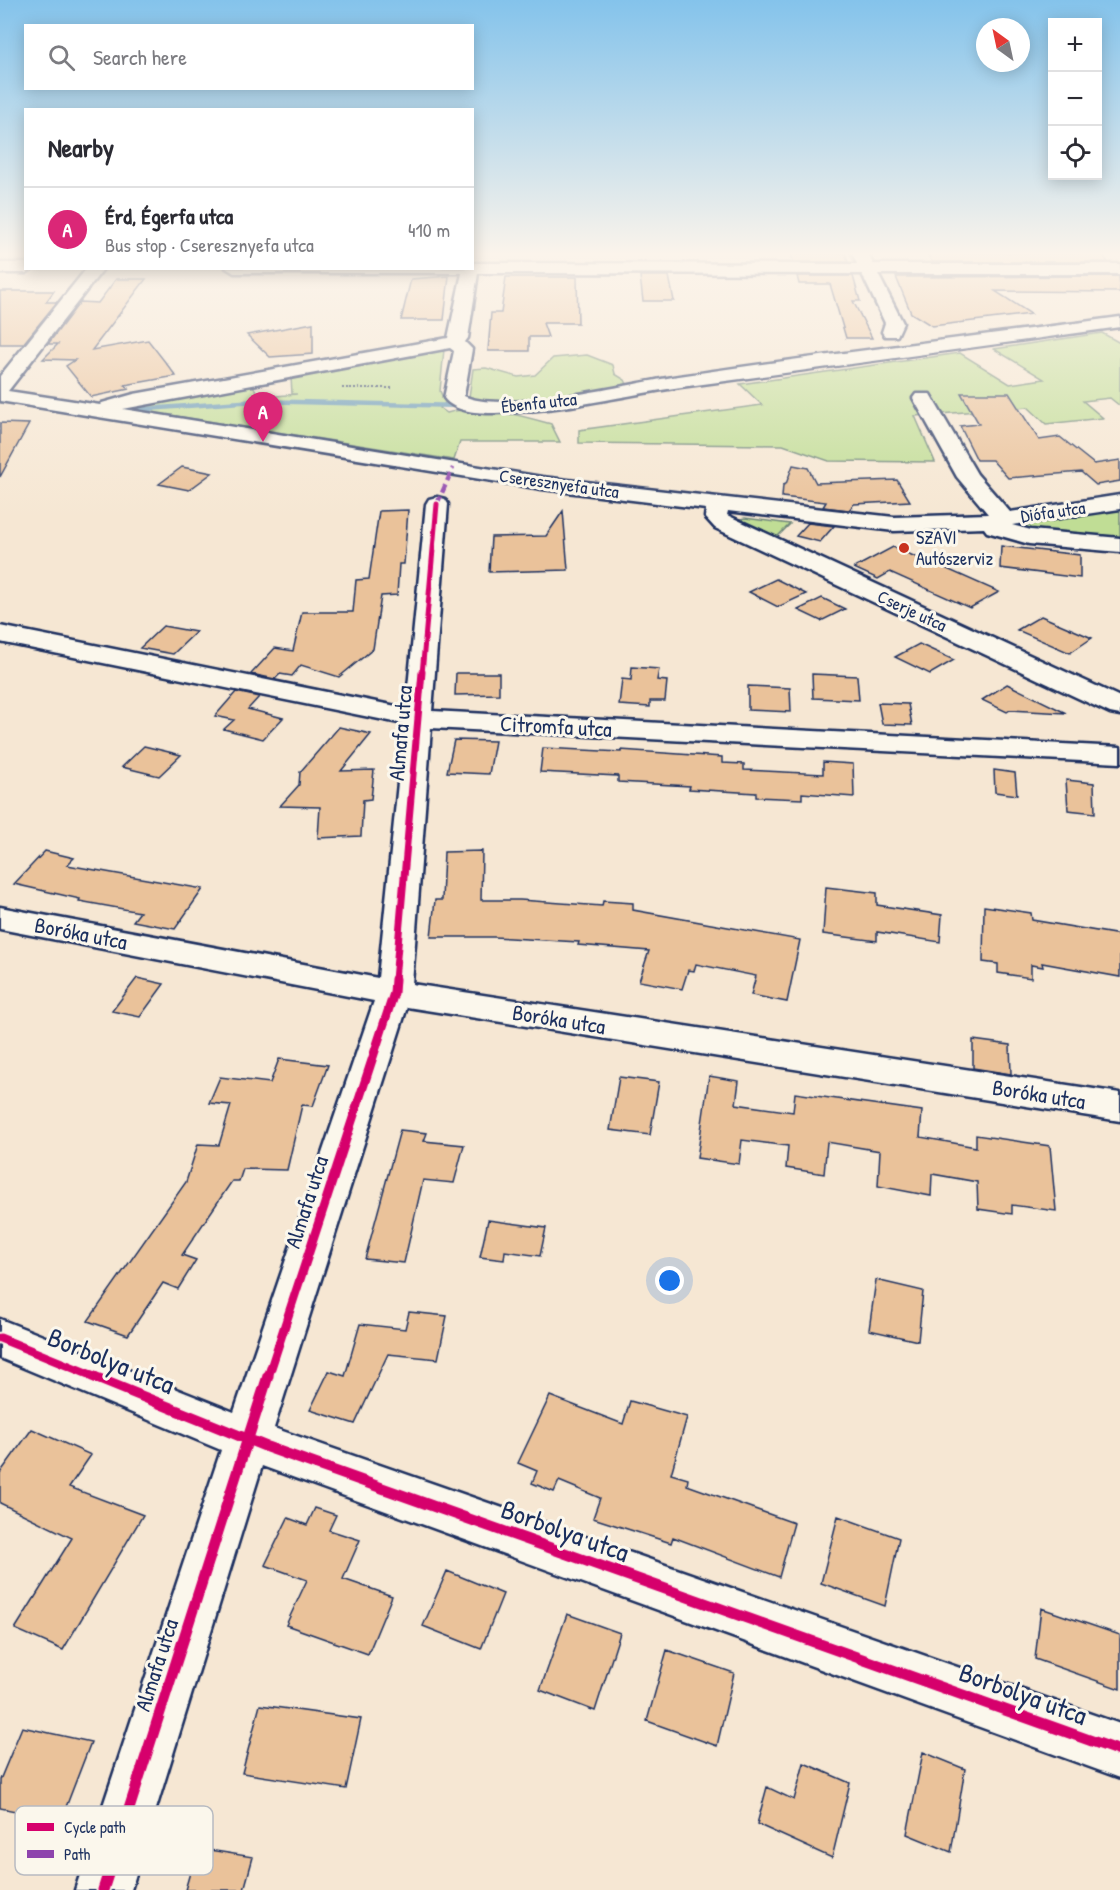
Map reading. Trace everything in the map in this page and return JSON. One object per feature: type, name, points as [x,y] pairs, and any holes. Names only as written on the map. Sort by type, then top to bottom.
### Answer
[{"type":"street","points":[[0,388],[37,341]]},
{"type":"street","name":"Ébenfa utca","points":[[454,342],[463,349],[454,398],[457,402],[471,406],[499,408],[610,395],[677,382],[978,341]]},
{"type":"street","points":[[96,411],[134,400],[454,342]]},
{"type":"street","name":"Cseresznyefa utca","points":[[0,395],[542,483],[905,525],[951,525],[995,521],[1002,531],[1029,537],[1120,545]]},
{"type":"street","points":[[923,398],[995,521]]},
{"type":"street","name":"Diófa utca","points":[[995,521],[1120,502]]},
{"type":"street","name":"Almafa utca","points":[[131,1806],[393,993],[420,719],[437,504]]},
{"type":"street","name":"Cserje utca","points":[[717,505],[716,517],[723,523],[1120,707]]},
{"type":"street","name":"Citromfa utca","points":[[0,634],[420,719],[1120,755]]},
{"type":"street","name":"Boróka utca","points":[[0,918],[393,993],[1120,1107]]},
{"type":"street","name":"Borbolya utca","points":[[0,1338],[247,1440],[1120,1751]]},
{"type":"street","name":"Almafa utca","points":[[104,1890],[109,1875]]},
{"type":"path","points":[[342,388],[393,388]]},
{"type":"green space","points":[[1047,341],[1117,341],[1120,343],[1120,406],[1110,398],[1083,401],[1103,418],[1046,424],[1028,407],[915,416],[935,462],[829,461],[783,445],[579,443],[579,430],[762,405],[740,384],[960,353],[1010,384],[1044,379],[994,349]]},
{"type":"green space","points":[[444,349],[440,391],[445,403],[440,408],[447,413],[472,409],[499,411],[551,424],[560,442],[460,442],[454,460],[150,412],[118,409],[252,384],[258,394],[276,396],[297,394],[292,394],[291,377]]},
{"type":"green space","points":[[587,355],[613,365],[615,374],[625,380],[628,386],[573,396],[501,403],[482,403],[469,397],[473,369],[486,368],[518,377],[535,375],[553,358]]},
{"type":"green space","points":[[1120,509],[1120,540],[1030,531],[1025,527],[1025,523]]},
{"type":"green space","points":[[745,518],[790,524],[775,539],[736,520]]},
{"type":"building","points":[[0,341],[25,341],[23,344],[0,344]]},
{"type":"building","points":[[50,341],[99,341],[92,350],[149,341],[176,376],[125,385],[129,389],[91,397],[66,366],[75,360],[43,359],[58,344],[48,344]]},
{"type":"building","points":[[253,341],[313,341],[313,354],[270,357]]},
{"type":"building","points":[[489,341],[529,341],[529,351],[488,351]]},
{"type":"building","points":[[961,393],[1009,393],[1039,440],[1060,437],[1094,464],[1120,460],[1120,481],[1096,485],[1081,472],[1008,478],[992,460],[977,460],[960,426],[979,424]]},
{"type":"building","points":[[0,423],[29,424],[0,477]]},
{"type":"building","points":[[793,465],[808,468],[816,483],[897,480],[910,501],[854,504],[849,510],[823,507],[826,502],[782,497],[783,485],[786,484]]},
{"type":"building","points":[[182,467],[212,473],[189,490],[159,484]]},
{"type":"building","points":[[408,510],[404,564],[399,564],[397,595],[381,596],[373,649],[339,677],[301,665],[292,676],[280,674],[275,679],[251,674],[275,648],[293,651],[302,612],[353,612],[356,580],[369,579],[379,511]]},
{"type":"building","points":[[563,511],[568,570],[489,572],[491,537],[546,536]]},
{"type":"building","points":[[808,523],[834,526],[820,542],[796,536]]},
{"type":"building","points":[[1001,546],[1080,555],[1080,578],[1000,568]]},
{"type":"building","points":[[893,547],[999,592],[970,608],[890,572],[878,579],[854,568]]},
{"type":"building","points":[[776,579],[806,594],[778,607],[749,592]]},
{"type":"building","points":[[822,598],[845,609],[821,621],[798,610]]},
{"type":"building","points":[[1041,616],[1092,638],[1070,653],[1017,630]]},
{"type":"building","points":[[163,626],[196,632],[173,654],[140,648]]},
{"type":"building","points":[[919,644],[954,660],[930,674],[895,657]]},
{"type":"building","points":[[632,667],[659,669],[657,680],[667,681],[665,701],[650,701],[650,707],[619,705],[622,679],[631,680]]},
{"type":"building","points":[[456,673],[499,673],[499,694],[455,695]]},
{"type":"building","points":[[812,674],[857,676],[859,700],[813,698]]},
{"type":"building","points":[[1007,684],[1066,713],[1010,710],[1007,712],[982,700]]},
{"type":"building","points":[[748,686],[790,688],[791,712],[748,710]]},
{"type":"building","points":[[236,692],[259,697],[248,709],[283,718],[263,739],[224,729],[234,720],[215,716]]},
{"type":"building","points":[[878,703],[908,704],[912,725],[882,724]]},
{"type":"building","points":[[339,727],[371,734],[341,771],[374,770],[371,799],[363,800],[361,836],[318,838],[320,807],[280,806],[299,785],[300,772]]},
{"type":"building","points":[[454,740],[495,741],[489,774],[447,772]]},
{"type":"building","points":[[144,746],[181,755],[159,776],[122,767]]},
{"type":"building","points":[[543,748],[621,752],[621,750],[722,757],[722,763],[744,764],[744,770],[823,774],[823,762],[853,764],[854,797],[802,793],[802,799],[756,797],[756,793],[618,782],[618,776],[540,772]]},
{"type":"building","points":[[994,770],[1015,773],[1017,795],[995,792]]},
{"type":"building","points":[[1066,780],[1094,783],[1095,813],[1068,810]]},
{"type":"building","points":[[45,851],[74,858],[67,865],[203,889],[175,929],[133,921],[140,912],[79,901],[80,899],[14,884]]},
{"type":"building","points":[[482,851],[481,900],[520,900],[602,906],[603,901],[633,903],[633,910],[800,940],[787,1002],[751,995],[756,976],[696,964],[694,971],[688,970],[682,989],[639,981],[649,951],[578,945],[579,942],[494,937],[431,937],[435,900],[442,900],[444,852]]},
{"type":"building","points":[[826,887],[877,893],[877,905],[942,915],[940,942],[877,932],[877,941],[823,934]]},
{"type":"building","points":[[984,906],[1031,913],[1032,920],[1120,935],[1120,977],[1042,963],[1043,967],[1031,965],[1031,978],[998,973],[998,964],[983,962]]},
{"type":"building","points":[[137,978],[164,984],[140,1017],[112,1011]]},
{"type":"building","points":[[973,1040],[1010,1045],[1011,1074],[973,1068]]},
{"type":"building","points":[[279,1059],[328,1065],[313,1106],[302,1105],[287,1170],[243,1169],[239,1181],[232,1181],[182,1255],[196,1260],[178,1289],[163,1283],[128,1335],[88,1321],[186,1182],[198,1144],[219,1145],[231,1105],[209,1103],[220,1077],[270,1083]]},
{"type":"building","points":[[709,1076],[739,1081],[736,1104],[793,1112],[795,1093],[922,1111],[920,1137],[976,1147],[976,1135],[1050,1146],[1056,1211],[1012,1205],[1012,1214],[978,1209],[977,1182],[932,1174],[931,1196],[878,1186],[880,1151],[827,1142],[824,1174],[786,1168],[788,1146],[742,1140],[739,1164],[697,1158]]},
{"type":"building","points":[[619,1077],[659,1082],[650,1135],[610,1130]]},
{"type":"building","points":[[400,1130],[427,1133],[424,1141],[464,1145],[454,1183],[423,1180],[404,1263],[365,1259]]},
{"type":"building","points":[[488,1220],[546,1228],[540,1256],[505,1251],[504,1260],[480,1257]]},
{"type":"building","points":[[876,1280],[923,1291],[918,1341],[869,1330]]},
{"type":"building","points":[[409,1312],[447,1316],[438,1359],[388,1354],[355,1424],[310,1410],[329,1371],[345,1376],[360,1324],[405,1329]]},
{"type":"building","points":[[550,1396],[623,1424],[630,1401],[687,1417],[671,1474],[688,1479],[687,1485],[794,1523],[779,1577],[673,1537],[671,1543],[593,1518],[600,1498],[559,1481],[554,1492],[532,1483],[537,1471],[518,1463]]},
{"type":"building","points":[[32,1429],[91,1455],[69,1487],[143,1515],[63,1650],[15,1629],[72,1538],[0,1503],[0,1473]]},
{"type":"building","points":[[315,1508],[336,1515],[329,1530],[360,1540],[343,1579],[392,1596],[368,1654],[286,1625],[307,1580],[265,1565],[288,1518],[307,1525]]},
{"type":"building","points":[[838,1516],[899,1538],[885,1606],[821,1583]]},
{"type":"building","points":[[447,1571],[503,1594],[481,1649],[423,1626]]},
{"type":"building","points":[[1041,1608],[1120,1635],[1120,1689],[1035,1659]]},
{"type":"building","points":[[567,1614],[620,1633],[595,1711],[540,1690]]},
{"type":"building","points":[[667,1650],[734,1673],[717,1746],[647,1721]]},
{"type":"building","points":[[260,1705],[361,1719],[346,1789],[242,1773]]},
{"type":"building","points":[[22,1727],[91,1742],[66,1806],[15,1806],[15,1811],[0,1808],[0,1780]]},
{"type":"building","points":[[923,1752],[965,1769],[951,1852],[907,1834]]},
{"type":"building","points":[[804,1763],[850,1783],[832,1858],[757,1824],[767,1787],[794,1800]]},
{"type":"building","points":[[213,1851],[253,1857],[244,1890],[185,1890],[189,1875],[213,1875]]},
{"type":"waterway","points":[[133,410],[255,401],[462,406]]},
{"type":"marked path","points":[[437,504],[453,468]]},
{"type":"cycle path","points":[[130,1806],[394,993],[437,504]]},
{"type":"cycle path","points":[[0,1338],[267,1447],[1120,1751]]},
{"type":"cycle path","points":[[103,1890],[108,1875]]},
{"type":"place","name":"Érd, Égerfa utca","points":[[263,442]]},
{"type":"place","name":"SZAVI Autószerviz","points":[[904,548]]}]
